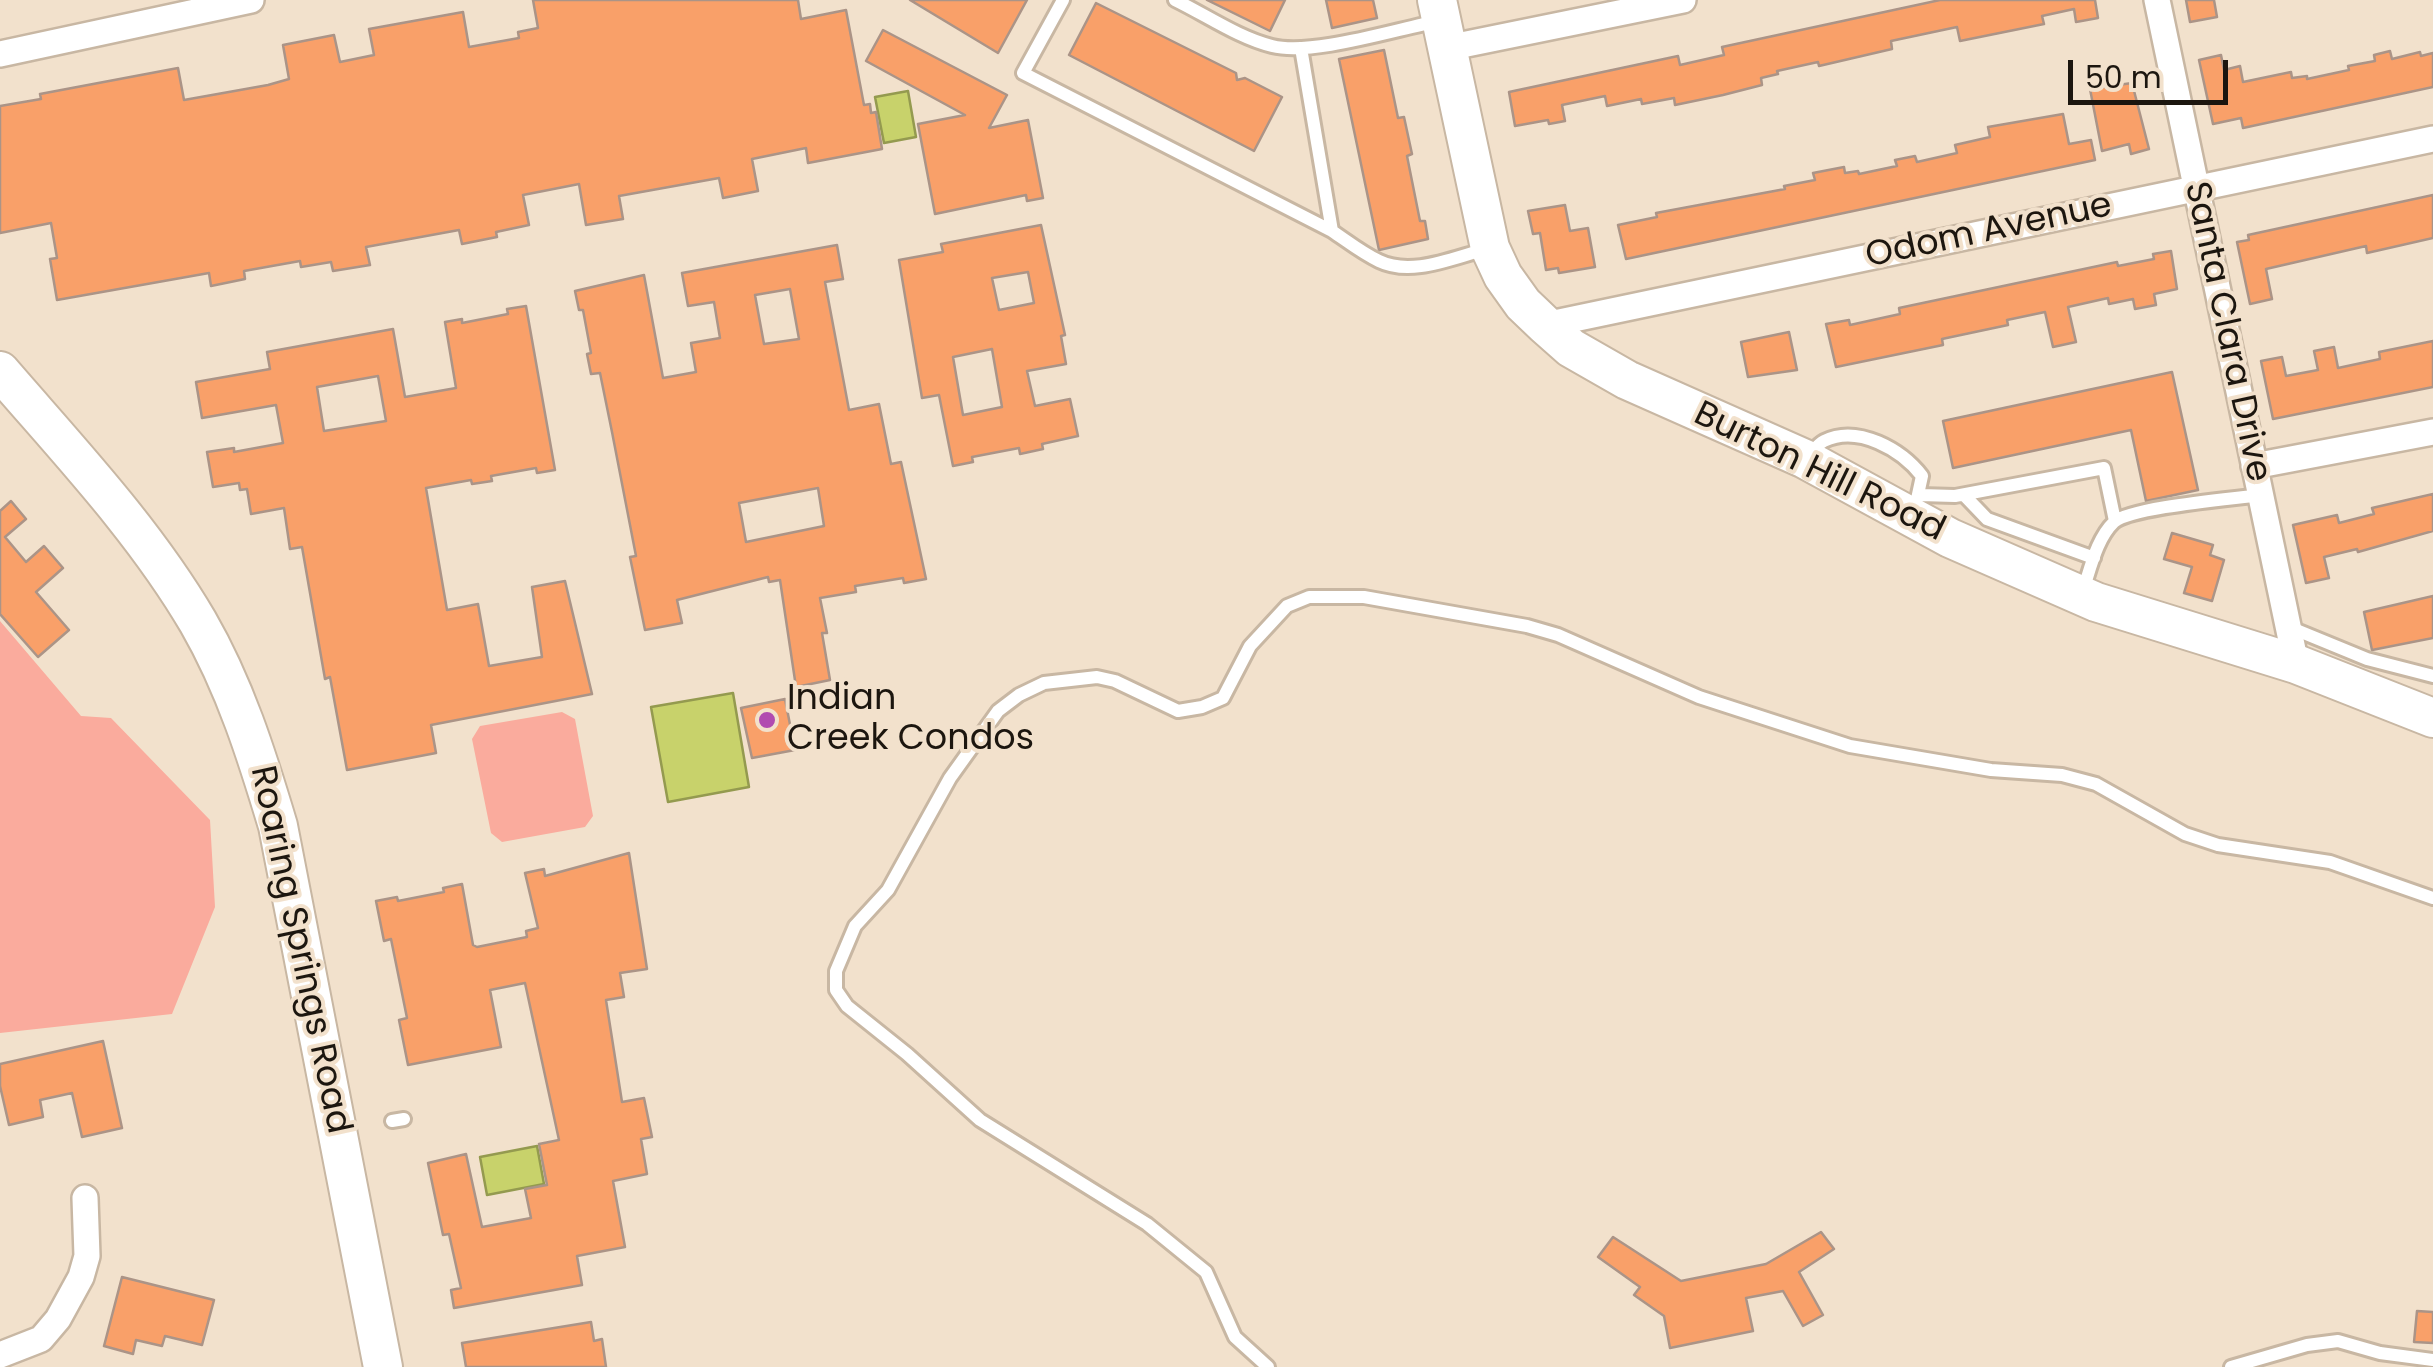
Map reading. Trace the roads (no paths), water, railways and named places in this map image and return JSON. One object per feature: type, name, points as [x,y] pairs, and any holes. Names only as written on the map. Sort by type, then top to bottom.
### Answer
[{"type":"street","points":[[0,54],[250,0]]},
{"type":"street","points":[[1442,23],[1683,0]]},
{"type":"street","name":"Santa Clara Drive","points":[[2157,0],[2296,664]]},
{"type":"street","name":"Burton Hill Road","points":[[1442,23],[1490,248],[1503,276],[1523,304],[1571,348],[1627,380],[1913,504],[1950,538],[2081,596],[2296,664],[2433,718]]},
{"type":"street","name":"Odom Avenue","points":[[1545,325],[2433,139]]},
{"type":"street","name":"Roaring Springs Road","points":[[0,370],[160,565],[198,622],[232,688],[278,826],[383,1367]]},
{"type":"street","points":[[2254,466],[2433,432]]},
{"type":"street","points":[[0,1354],[40,1339],[58,1319],[81,1277],[87,1256],[85,1198]]},
{"type":"lane","points":[[1062,0],[1024,72],[1332,231],[1380,262],[1413,267],[1490,248]]},
{"type":"lane","points":[[1175,0],[1256,41],[1282,48],[1442,23]]},
{"type":"lane","points":[[1301,48],[1332,231]]},
{"type":"lane","points":[[1806,459],[1823,441],[1851,435],[1892,448],[1922,476],[1913,504],[2104,468],[2116,521]]},
{"type":"lane","points":[[1964,494],[1987,519],[2094,558]]},
{"type":"lane","points":[[2081,596],[2101,541],[2116,521],[2135,513],[2260,495]]},
{"type":"lane","points":[[1268,1367],[1234,1337],[1206,1272],[1198,1264],[1148,1224],[980,1120],[847,1006],[836,990],[836,972],[854,926],[888,890],[950,778],[998,711],[1033,687],[1097,677],[1115,681],[1178,711],[1202,708],[1223,698],[1250,646],[1287,606],[1318,595],[1364,597],[1558,635],[1699,697],[1850,746],[2096,784],[2185,834],[2218,844],[2330,862],[2433,898]]},
{"type":"lane","points":[[2288,626],[2367,660],[2433,676]]},
{"type":"lane","points":[[2231,1367],[2306,1345],[2338,1341],[2380,1353],[2433,1360]]},
{"type":"place","name":"Indian Creek Condos","points":[[767,720]]}]
